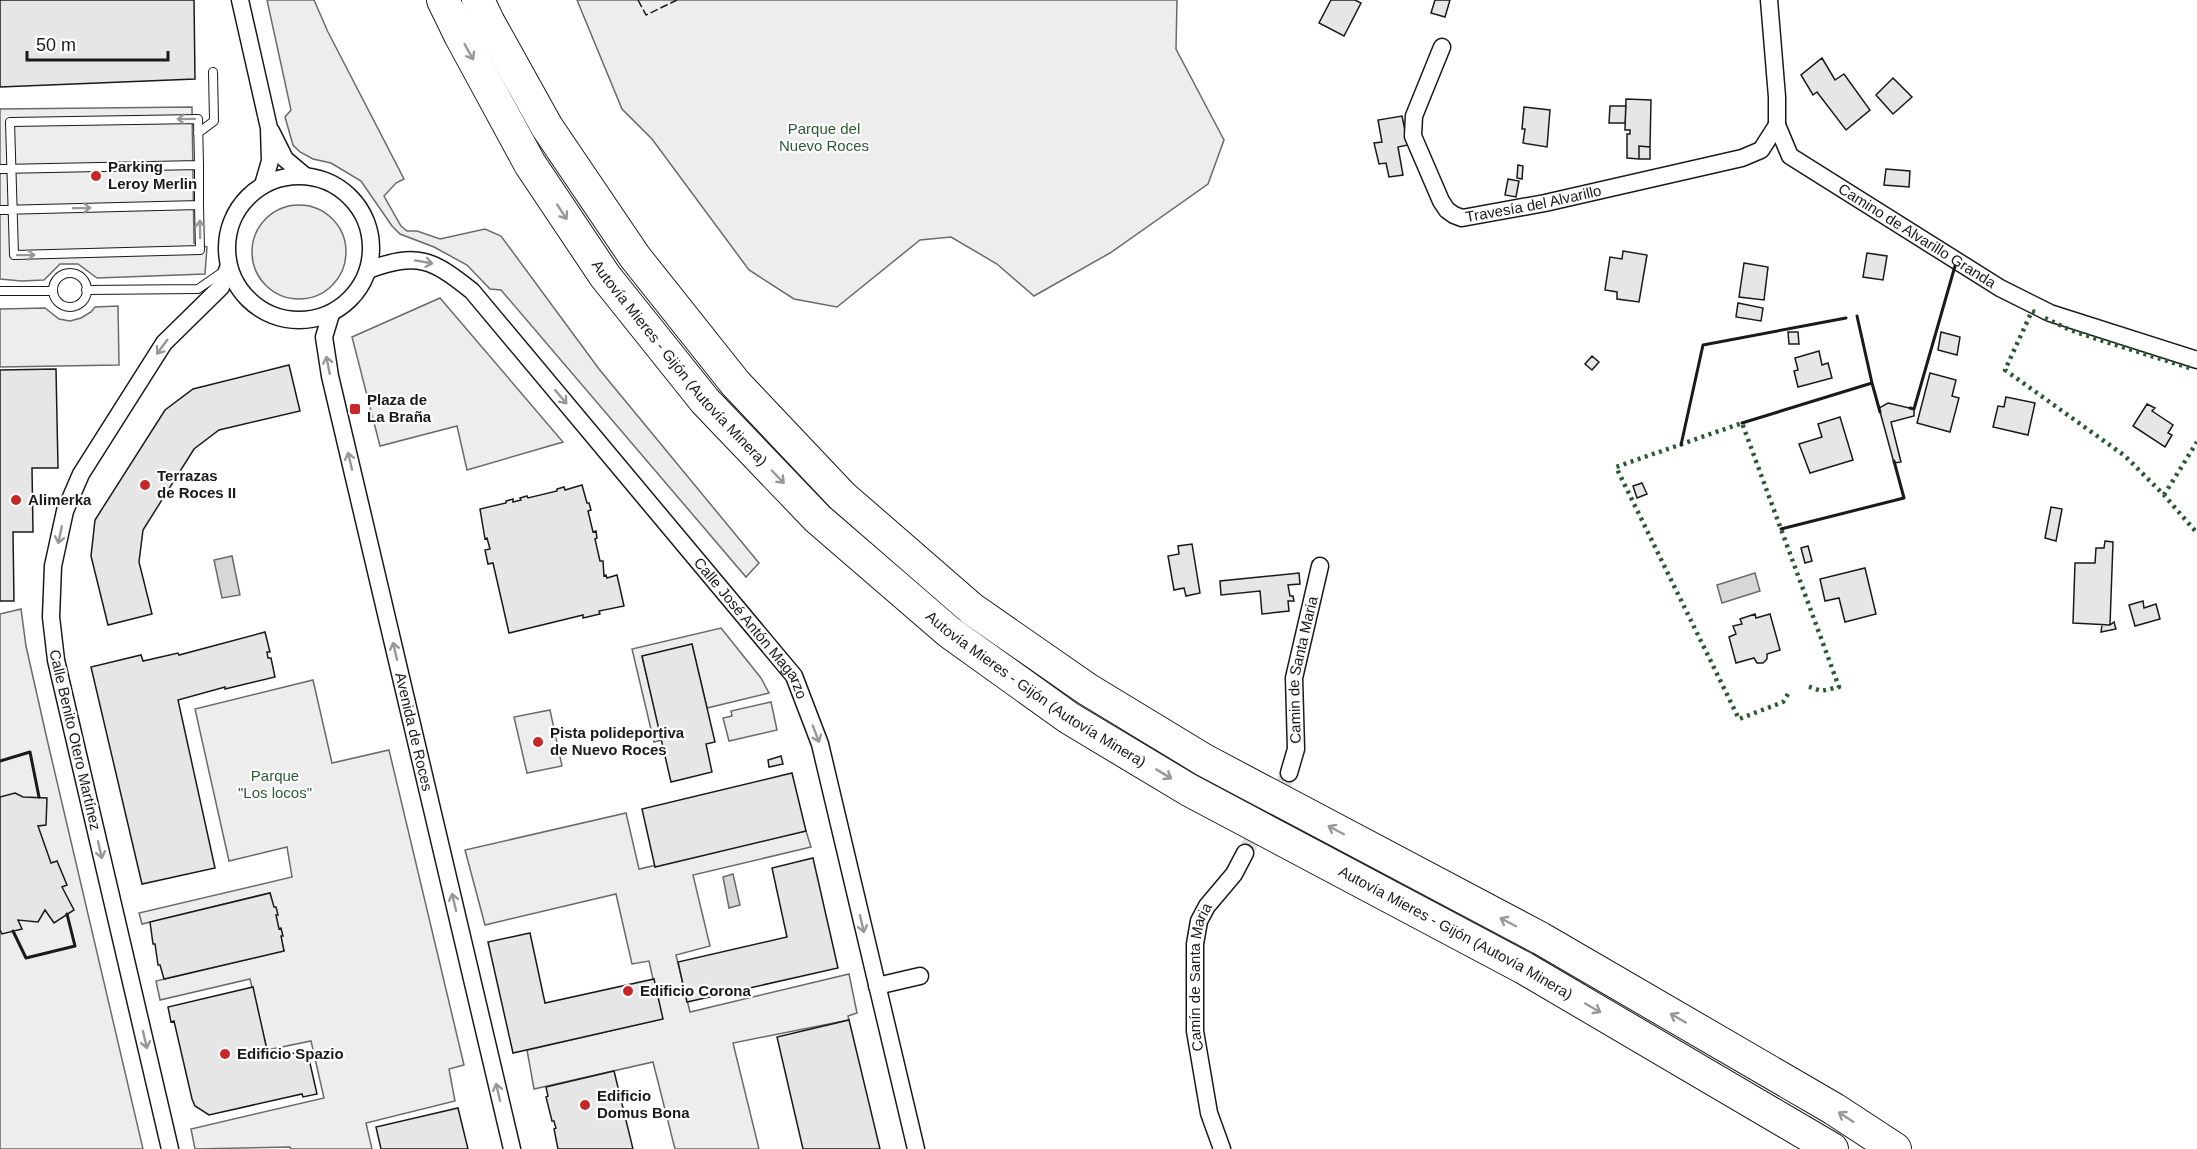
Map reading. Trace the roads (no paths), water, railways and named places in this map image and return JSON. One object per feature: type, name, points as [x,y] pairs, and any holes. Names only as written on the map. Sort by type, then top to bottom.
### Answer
[{"type":"highway","name":"Autovía Mieres - Gijón (Autovía Minera)","points":[[443,0],[530,164],[605,276],[705,401],[818,519],[949,632],[1069,718],[1189,789],[1524,968],[1832,1149]]},
{"type":"highway","points":[[478,0],[547,127],[635,256],[736,384],[842,496],[972,609],[1087,689],[1204,760],[1540,938],[1833,1109],[1895,1149]]},
{"type":"street","points":[[240,0],[269,128],[270,161],[263,185]]},
{"type":"street","name":"Camino de Alvarillo Granda","points":[[1769,0],[1777,125],[1790,156],[2000,288],[2050,313],[2197,360]]},
{"type":"street","name":"Travesía del Alvarillo","points":[[1442,47],[1414,116],[1413,136],[1440,201],[1447,210],[1462,218],[1545,203],[1742,158],[1761,150],[1777,125]]},
{"type":"street","points":[[269,128],[285,159],[304,175]]},
{"type":"street","points":[[304,175],[328,181],[350,195],[363,212],[371,236],[372,260],[363,284],[352,300],[331,314],[307,321],[281,320],[258,309],[239,291],[228,268],[228,230],[243,201],[263,185],[287,176],[304,175]]},
{"type":"street","name":"Calle José Antón Magarzo","points":[[368,270],[390,262],[408,260],[431,262],[472,291],[794,676],[820,744],[916,1149]]},
{"type":"street","name":"Calle Benito Otero Martínez","points":[[170,1149],[56,660],[51,617],[53,566],[65,511],[81,474],[164,343],[221,287],[228,268]]},
{"type":"street","name":"Avenida de Roces","points":[[331,314],[324,337],[330,376],[512,1149]]},
{"type":"street","name":"Camin de Santa Maria","points":[[1289,773],[1296,749],[1294,678],[1320,566]]},
{"type":"street","name":"Camín de Santa Maria","points":[[1222,1149],[1209,1113],[1195,1031],[1195,944],[1199,921],[1207,906],[1234,874],[1245,853]]},
{"type":"street","points":[[877,986],[921,976]]},
{"type":"lane","points":[[198,133],[214,121],[213,72]]},
{"type":"lane","points":[[198,119],[198,165],[200,250],[14,255],[3,209],[11,168],[10,122],[198,119]]},
{"type":"lane","points":[[0,169],[198,165]]},
{"type":"lane","points":[[3,209],[199,205]]},
{"type":"lane","points":[[86,290],[198,289],[228,268]]},
{"type":"lane","points":[[69,273],[82,278],[86,290],[81,302],[70,307],[58,302],[53,291],[57,278],[69,273]]},
{"type":"lane","points":[[0,291],[53,291]]},
{"type":"tunnel","points":[[1245,853],[1289,773]]},
{"type":"place","name":"Parking Leroy Merlin","points":[[96,176]]},
{"type":"place","name":"Plaza de La Braña","points":[[355,409]]},
{"type":"place","name":"Terrazas de Roces II","points":[[145,485]]},
{"type":"place","name":"Alimerka","points":[[16,500]]},
{"type":"place","name":"Pista polideportiva de Nuevo Roces","points":[[538,742]]},
{"type":"place","name":"Edificio Corona","points":[[628,991]]},
{"type":"place","name":"Edificio Spazio","points":[[225,1054]]},
{"type":"place","name":"Edificio Domus Bona","points":[[585,1105]]},
{"type":"park label","name":"Parque del Nuevo Roces","points":[[824,138]]},
{"type":"park label","name":"Parque \"Los locos\"","points":[[275,784]]}]
